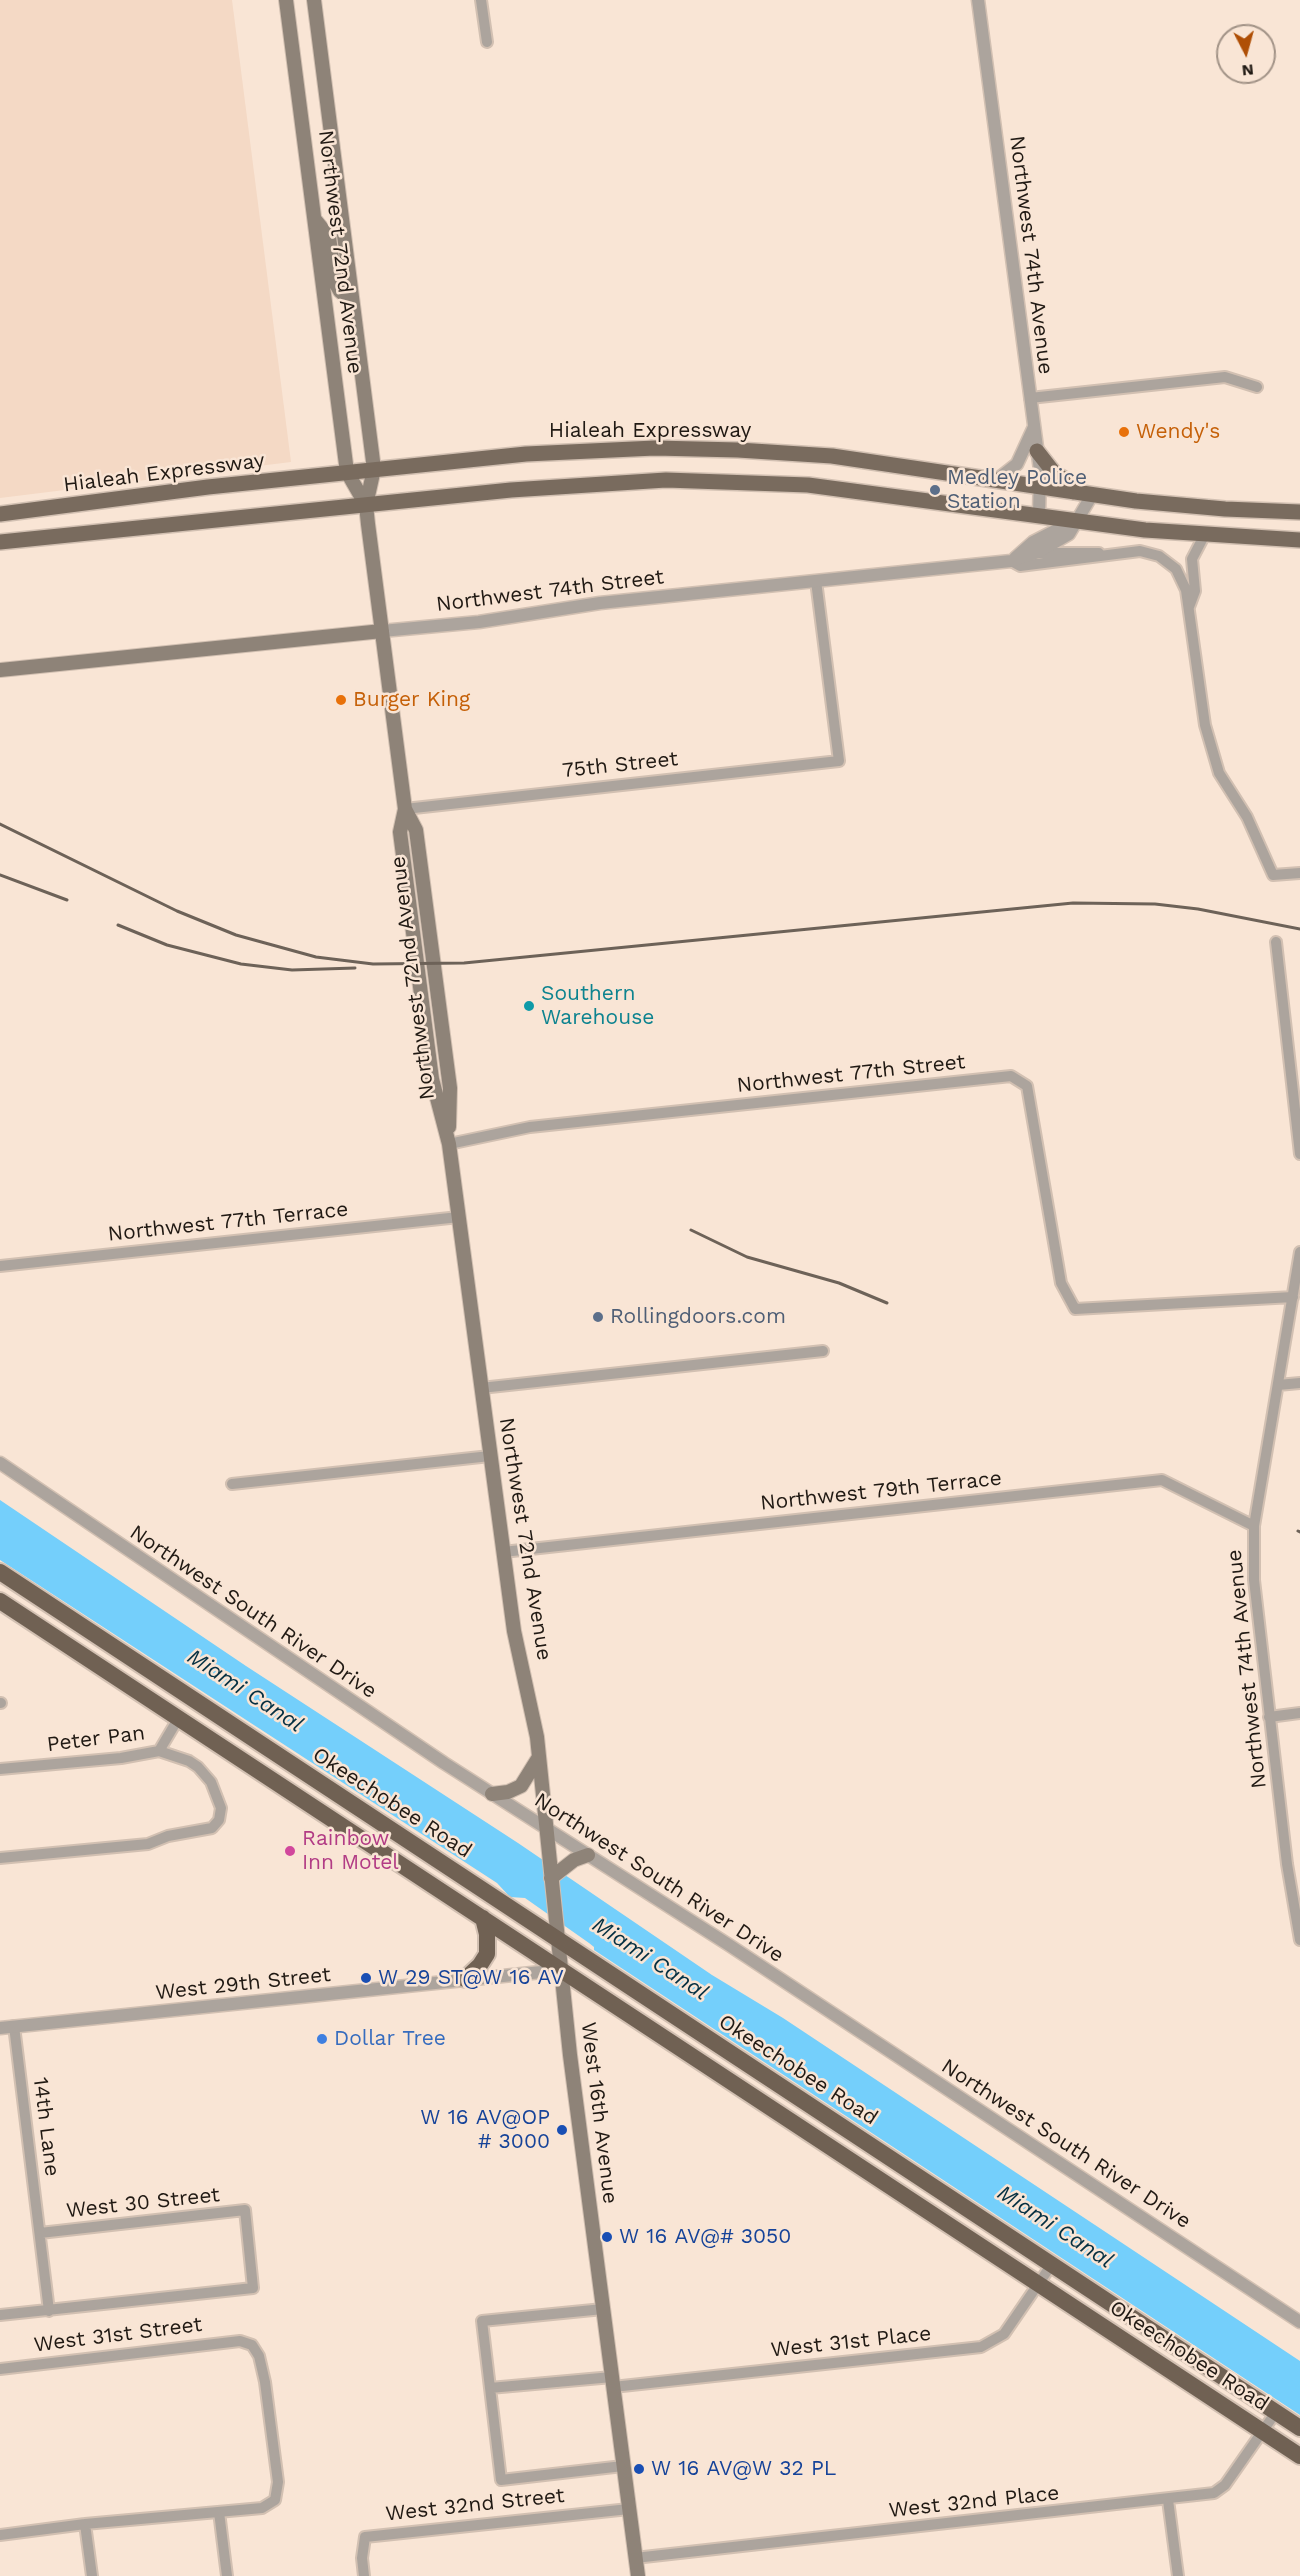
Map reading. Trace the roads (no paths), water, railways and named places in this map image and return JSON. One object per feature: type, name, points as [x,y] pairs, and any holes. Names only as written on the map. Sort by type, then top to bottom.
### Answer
[{"type":"highway","name":"Okeechobee Road","points":[[0,1572],[1300,2428]]},
{"type":"highway","name":"Okeechobee Road","points":[[0,1601],[1300,2456]]},
{"type":"highway","points":[[465,1979],[480,1965],[487,1954],[488,1934],[483,1918]]},
{"type":"main road","name":"Northwest 72nd Avenue","points":[[286,0],[347,472],[366,505]]},
{"type":"main road","name":"Northwest 72nd Avenue","points":[[314,0],[374,469],[366,505],[405,809],[416,830],[429,926],[450,1088],[449,1144],[514,1631],[539,1757],[559,1940]]},
{"type":"main road","points":[[306,149],[333,147]]},
{"type":"main road","points":[[315,220],[329,237],[335,282],[340,291],[352,301]]},
{"type":"main road","name":"Hialeah Expressway","points":[[0,514],[347,472],[566,450],[689,448],[832,456],[998,479],[1092,495],[1205,508],[1300,512]]},
{"type":"main road","points":[[1037,451],[1055,474],[1068,481],[1074,492]]},
{"type":"main road","points":[[0,542],[583,483],[729,480],[808,485],[1204,536],[1300,540]]},
{"type":"main road","name":"Northwest 74th Street","points":[[0,670],[382,631]]},
{"type":"main road","points":[[492,1794],[508,1792],[521,1786],[539,1757]]},
{"type":"main road","points":[[551,1878],[573,1861],[588,1855]]},
{"type":"main road","name":"West 16th Avenue","points":[[559,1940],[570,2063],[638,2576]]},
{"type":"street","points":[[481,0],[487,42]]},
{"type":"street","name":"Northwest 74th Avenue","points":[[978,0],[1037,451],[1040,486],[1039,516]]},
{"type":"street","points":[[1030,398],[1225,376],[1257,387]]},
{"type":"street","points":[[998,479],[1017,464],[1034,427]]},
{"type":"street","points":[[1015,557],[1035,553],[1069,534],[1074,521],[1092,495]]},
{"type":"street","points":[[1015,557],[1033,542],[1074,521]]},
{"type":"street","points":[[1204,536],[1192,559],[1195,591],[1189,607],[1209,742],[1219,773],[1247,816],[1273,875],[1300,873]]},
{"type":"street","name":"Northwest 74th Street","points":[[1035,553],[1146,552],[1166,561],[1183,581],[1189,607]]},
{"type":"street","name":"Northwest 74th Street","points":[[382,631],[479,622],[600,603],[816,581],[1015,557],[1020,566],[1094,558],[1102,554]]},
{"type":"street","name":"75th Street","points":[[405,809],[839,761],[816,581]]},
{"type":"street","points":[[1275,942],[1300,1154]]},
{"type":"street","name":"Northwest 77th Street","points":[[449,1144],[530,1127],[1011,1076],[1027,1086],[1061,1283],[1075,1310],[1293,1297]]},
{"type":"street","name":"Northwest 77th Terrace","points":[[0,1266],[459,1217]]},
{"type":"street","name":"Northwest 74th Avenue","points":[[1300,1252],[1254,1526],[1254,1580],[1269,1717],[1287,1864],[1299,1915],[1300,1940]]},
{"type":"street","points":[[481,1388],[823,1351]]},
{"type":"street","points":[[1278,1385],[1300,1383]]},
{"type":"street","points":[[232,1484],[490,1456]]},
{"type":"street","name":"Northwest South River Drive","points":[[0,1463],[492,1794],[1300,2322]]},
{"type":"street","name":"Northwest 79th Terrace","points":[[503,1552],[1162,1480],[1254,1526]]},
{"type":"street","points":[[1269,1717],[1300,1713]]},
{"type":"street","name":"Peter Pan","points":[[0,1770],[121,1758],[159,1751],[178,1719]]},
{"type":"street","points":[[0,1858],[148,1844],[168,1836],[212,1828],[219,1820],[221,1808],[218,1794],[198,1767],[159,1751]]},
{"type":"street","name":"West 29th Street","points":[[0,2028],[561,1970]]},
{"type":"street","name":"14th Lane","points":[[14,2026],[49,2311]]},
{"type":"street","name":"West 30 Street","points":[[40,2233],[245,2210],[253,2288],[49,2311]]},
{"type":"street","name":"West 31st Place","points":[[490,2388],[612,2382],[981,2347],[1004,2334],[1052,2264]]},
{"type":"street","points":[[603,2309],[482,2321],[501,2480],[623,2466]]},
{"type":"street","points":[[0,2315],[49,2311]]},
{"type":"street","name":"West 31st Street","points":[[0,2369],[240,2341],[252,2345],[259,2356],[278,2482],[274,2500],[262,2508],[219,2512]]},
{"type":"street","name":"West 32nd Place","points":[[635,2558],[1168,2500],[1214,2493],[1225,2485],[1276,2412]]},
{"type":"street","points":[[1168,2500],[1178,2576]]},
{"type":"street","name":"West 32nd Street","points":[[364,2576],[362,2558],[365,2537],[629,2509]]},
{"type":"street","points":[[0,2535],[85,2524],[219,2512],[227,2576]]},
{"type":"street","points":[[85,2524],[92,2576]]},
{"type":"water","name":"Miami Canal","points":[[0,1500],[246,1666],[518,1843],[712,1975],[783,2018],[1300,2361],[1300,2415],[594,1950],[589,1943],[525,1898],[510,1897],[497,1883],[0,1560]]},
{"type":"railway","points":[[0,824],[177,911],[236,935],[316,957],[373,964],[464,963],[1073,903],[1155,904],[1198,909],[1300,929]]},
{"type":"railway","points":[[0,875],[67,900]]},
{"type":"railway","points":[[118,925],[167,945],[241,964],[292,970],[355,968]]},
{"type":"railway","points":[[691,1230],[747,1257],[839,1283],[887,1303]]},
{"type":"place","name":"Wendy's","points":[[1124,432]]},
{"type":"place","name":"Medley Police Station","points":[[935,490]]},
{"type":"place","name":"Burger King","points":[[341,700]]},
{"type":"place","name":"Southern Warehouse","points":[[529,1006]]},
{"type":"place","name":"Rollingdoors.com","points":[[598,1317]]},
{"type":"place","name":"Rainbow Inn Motel","points":[[290,1851]]},
{"type":"place","name":"W 29 ST@W 16 AV","points":[[366,1978]]},
{"type":"place","name":"Dollar Tree","points":[[322,2039]]},
{"type":"place","name":"W 16 AV@OP # 3000","points":[[562,2130]]},
{"type":"place","name":"W 16 AV@# 3050","points":[[607,2237]]},
{"type":"place","name":"W 16 AV@W 32 PL","points":[[639,2469]]}]
